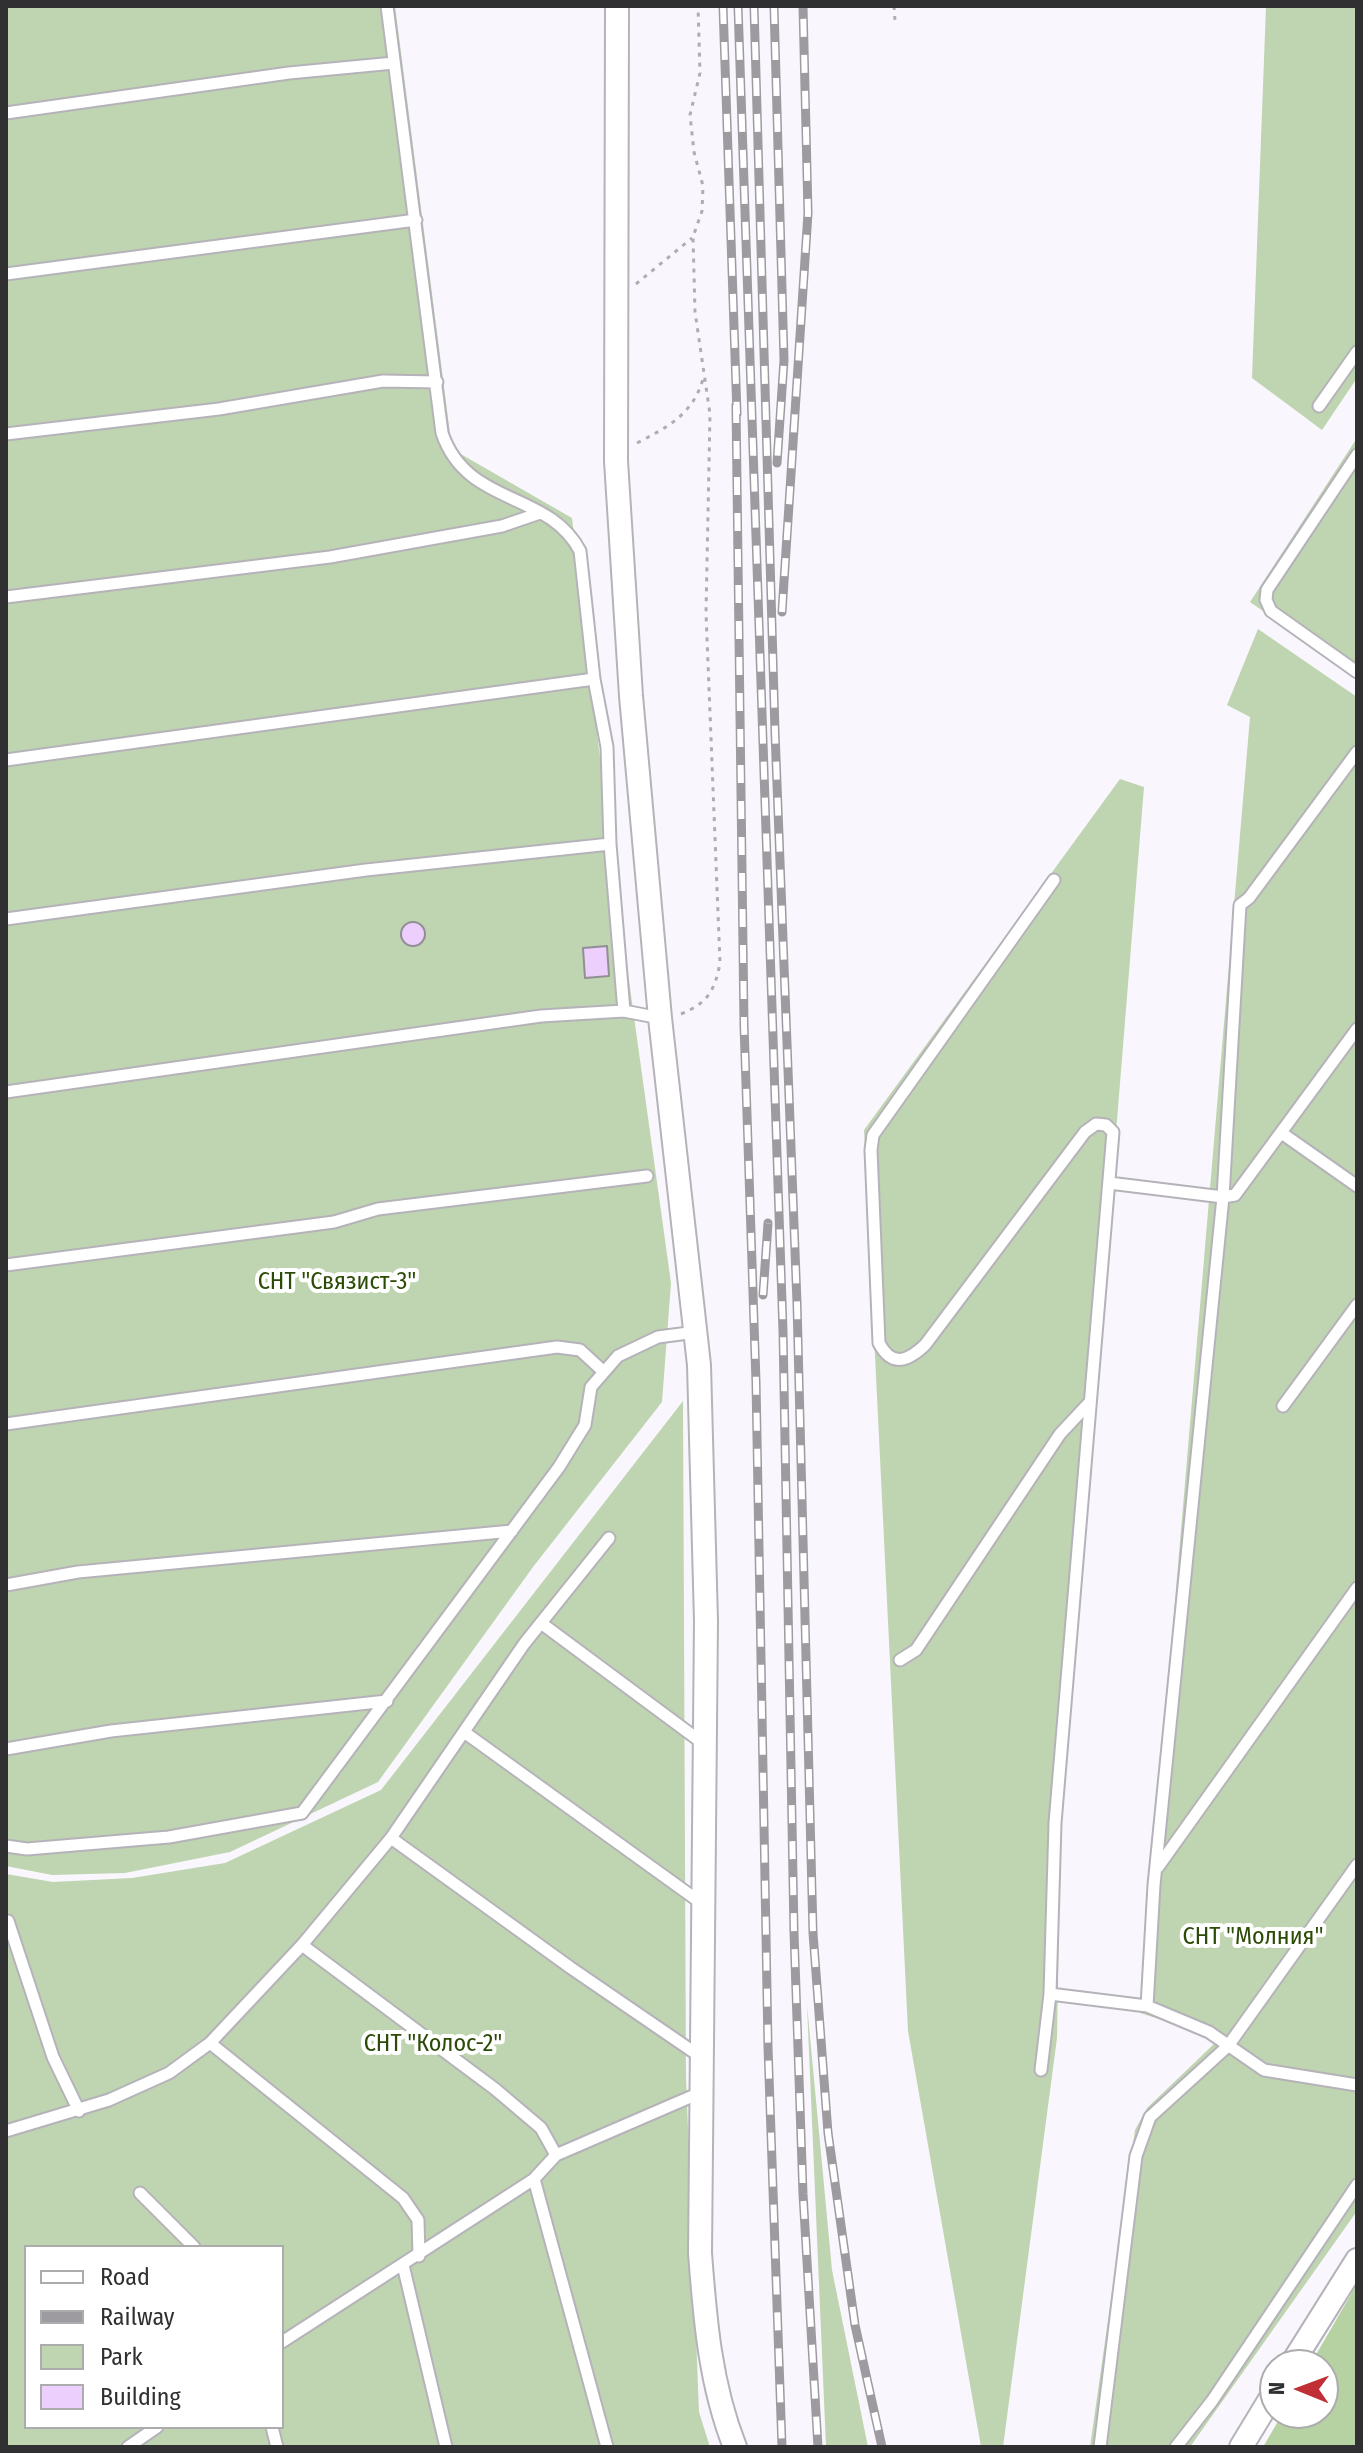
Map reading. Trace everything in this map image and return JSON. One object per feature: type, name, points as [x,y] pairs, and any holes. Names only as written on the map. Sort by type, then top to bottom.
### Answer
[{"type":"street","points":[[617,6],[616,461],[631,696],[660,1018],[696,1332],[706,1621],[700,2253],[707,2343],[723,2416],[735,2447]]},
{"type":"street","points":[[1301,2349],[1357,2260]]},
{"type":"street","points":[[1241,2447],[1259,2417]]},
{"type":"lane","points":[[387,6],[442,433],[450,456],[469,476],[492,490],[553,518],[572,536],[580,551],[594,679],[607,747],[610,844],[624,1011]]},
{"type":"lane","points":[[6,113],[289,73],[394,63]]},
{"type":"lane","points":[[6,274],[416,220]]},
{"type":"lane","points":[[1319,406],[1357,352]]},
{"type":"lane","points":[[6,434],[219,409],[383,381],[437,382]]},
{"type":"lane","points":[[1357,455],[1267,590],[1266,600],[1271,611],[1357,672]]},
{"type":"lane","points":[[6,597],[330,557],[502,526],[540,513]]},
{"type":"lane","points":[[6,760],[594,679]]},
{"type":"lane","points":[[1147,2006],[1156,1871],[1223,1197],[1240,905],[1249,898],[1357,752]]},
{"type":"lane","points":[[6,919],[366,870],[610,844]]},
{"type":"lane","points":[[1041,2070],[1050,1994],[1055,1823],[1113,1132],[1106,1125],[1096,1124],[1085,1132],[925,1345],[910,1359],[897,1361],[885,1355],[879,1328],[873,1135],[1054,880]]},
{"type":"lane","points":[[6,1092],[541,1016],[624,1011],[660,1018]]},
{"type":"lane","points":[[1109,1183],[1223,1197],[1244,1187],[1357,1029]]},
{"type":"lane","points":[[1283,1134],[1357,1186]]},
{"type":"lane","points":[[6,1265],[334,1222],[378,1209],[647,1176]]},
{"type":"lane","points":[[1283,1406],[1357,1305]]},
{"type":"lane","points":[[6,1846],[27,1849],[169,1837],[302,1813],[512,1531],[585,1425],[591,1387],[618,1356],[658,1337],[696,1332]]},
{"type":"lane","points":[[6,1424],[557,1347],[580,1350],[604,1372]]},
{"type":"lane","points":[[900,1660],[916,1650],[1060,1434],[1089,1403]]},
{"type":"lane","points":[[6,1585],[139,1566],[512,1531]]},
{"type":"lane","points":[[6,2131],[79,2111],[169,2073],[210,2043],[302,1945],[391,1838],[541,1623],[609,1538]]},
{"type":"lane","points":[[1156,1871],[1357,1588]]},
{"type":"lane","points":[[541,1623],[705,1744]]},
{"type":"lane","points":[[6,1749],[111,1731],[387,1701]]},
{"type":"lane","points":[[464,1732],[704,1905]]},
{"type":"lane","points":[[391,1838],[571,1968],[703,2058]]},
{"type":"lane","points":[[1100,2447],[1136,2156],[1146,2126],[1167,2099],[1228,2046],[1357,1865]]},
{"type":"lane","points":[[8,1921],[53,2057],[79,2111]]},
{"type":"lane","points":[[302,1945],[495,2089],[541,2128],[556,2155]]},
{"type":"lane","points":[[1050,1994],[1147,2006],[1209,2032],[1264,2070],[1357,2085]]},
{"type":"lane","points":[[210,2043],[403,2198],[418,2220],[419,2256]]},
{"type":"lane","points":[[284,2341],[534,2179],[556,2155],[702,2092]]},
{"type":"lane","points":[[534,2179],[607,2447]]},
{"type":"lane","points":[[1176,2447],[1212,2401],[1357,2185]]},
{"type":"lane","points":[[140,2193],[192,2245]]},
{"type":"lane","points":[[403,2265],[446,2447]]},
{"type":"lane","points":[[128,2447],[154,2429]]},
{"type":"path","points":[[660,1018],[683,1014],[701,1005],[715,989],[720,963],[706,613],[710,414],[695,312],[693,237],[702,211],[703,186],[690,115],[700,73],[698,6]]},
{"type":"path","points":[[894,6],[895,21]]},
{"type":"path","points":[[616,308],[631,288],[693,237]]},
{"type":"path","points":[[616,461],[636,444],[683,416],[697,398],[704,377]]},
{"type":"green space","name":"СНТ \"Связист-3\"","points":[[6,6],[395,6],[452,449],[572,518],[610,844],[671,1283],[662,1402],[533,1567],[378,1782],[230,1852],[125,1873],[52,1875],[6,1866]]},
{"type":"green space","points":[[1266,6],[1357,6],[1357,378],[1322,430],[1252,378]]},
{"type":"green space","points":[[1357,438],[1357,676],[1250,602]]},
{"type":"green space","name":"СНТ \"Молния\"","points":[[1258,629],[1357,697],[1357,2211],[1190,2447],[1090,2447],[1135,2130],[1147,2108],[1215,2043],[1191,2029],[1140,2013],[1250,717],[1227,705]]},
{"type":"green space","points":[[1120,779],[1144,787],[1061,1811],[1057,2038],[1003,2447],[981,2447],[908,2031],[864,1130]]},
{"type":"green space","name":"СНТ \"Колос-2\"","points":[[683,1401],[686,2077],[699,2412],[710,2447],[6,2447],[6,1874],[53,1882],[132,1878],[225,1863],[381,1790]]},
{"type":"green space","points":[[807,2005],[832,2270],[868,2447],[826,2447]]},
{"type":"green space","points":[[1357,2284],[1357,2447],[1263,2447],[1274,2429],[1339,2429],[1339,2349],[1319,2349]]},
{"type":"building","points":[[413,922],[422,925],[425,934],[422,943],[413,946],[404,943],[401,934],[404,925]]},
{"type":"building","points":[[607,946],[609,976],[585,978],[583,948]]},
{"type":"railway","points":[[723,6],[737,414]]},
{"type":"railway","points":[[738,6],[783,1331],[794,1932],[803,2194],[818,2447]]},
{"type":"railway","points":[[754,6],[775,732],[797,1303],[813,1933],[828,2133],[855,2325],[882,2447]]},
{"type":"railway","points":[[774,6],[784,360],[777,463]]},
{"type":"railway","points":[[782,612],[808,213],[803,6]]},
{"type":"railway","points":[[736,405],[744,1025],[756,1382],[768,2047],[782,2447]]},
{"type":"railway","points":[[763,1295],[768,1223]]}]
